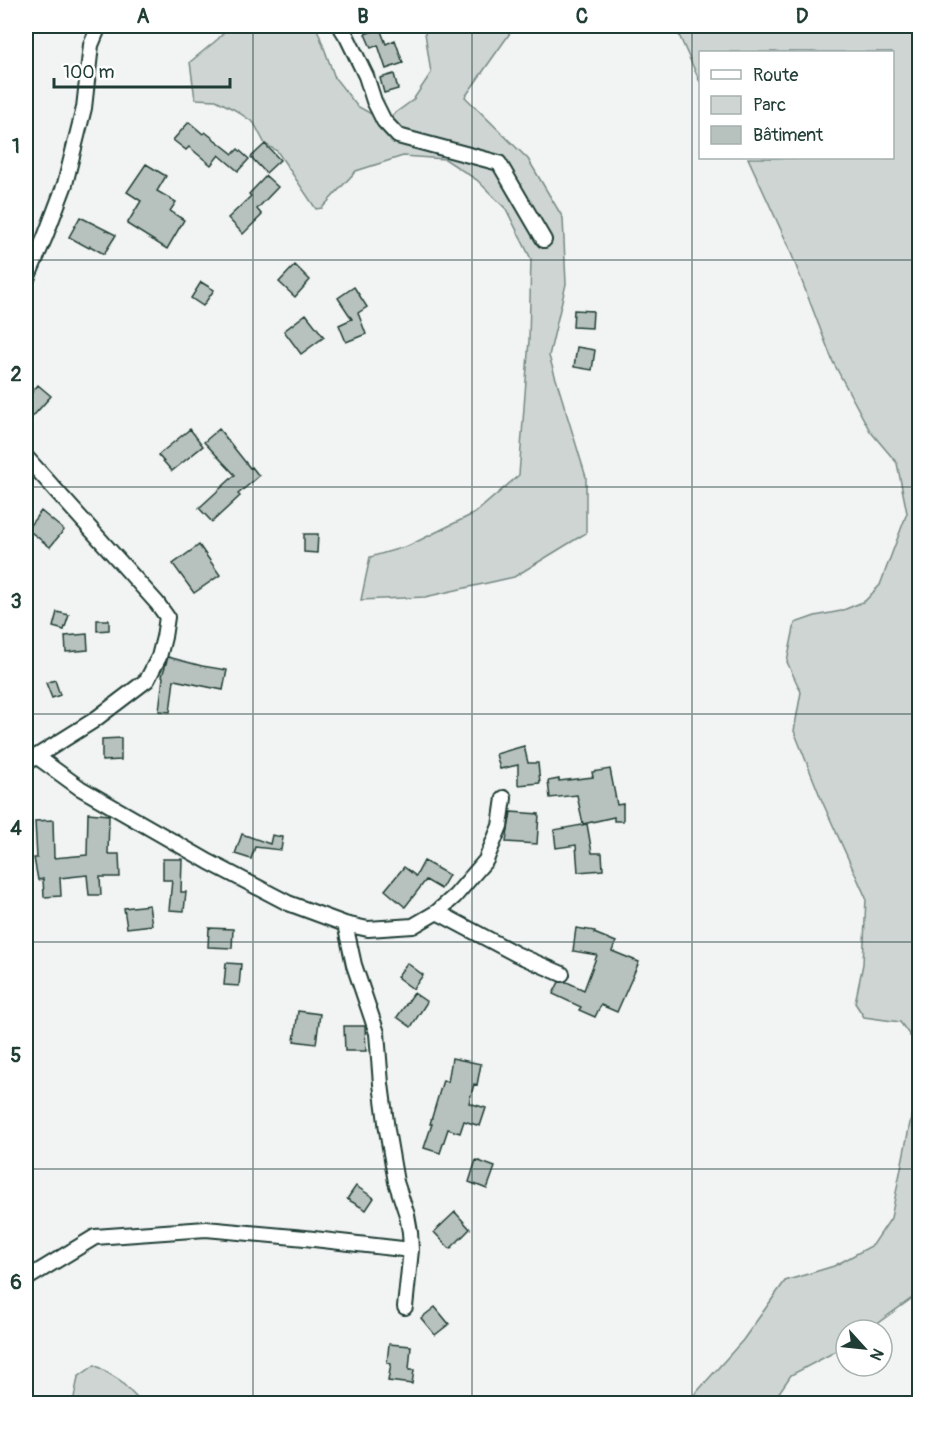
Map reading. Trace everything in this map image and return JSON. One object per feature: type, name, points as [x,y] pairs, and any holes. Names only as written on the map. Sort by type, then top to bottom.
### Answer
[{"type":"street","points":[[26,281],[64,184],[84,108],[91,45],[99,26]]},
{"type":"street","points":[[339,26],[347,37],[366,76],[374,101],[384,121],[398,135],[499,163],[544,240]]},
{"type":"street","points":[[26,457],[158,603],[167,617],[159,657],[147,680],[93,721],[31,759],[209,862],[288,903],[345,924],[368,929],[413,926],[437,912],[455,896],[486,860],[500,826],[504,798]]},
{"type":"street","points":[[437,912],[516,954],[562,974]]},
{"type":"street","points":[[345,924],[354,964],[377,1032],[387,1130],[396,1182],[407,1215],[411,1250],[405,1307]]},
{"type":"street","points":[[26,1279],[95,1237],[106,1236],[206,1229],[411,1250]]},
{"type":"green space","points":[[230,26],[316,26],[335,78],[357,106],[384,121],[413,100],[431,73],[424,26],[515,26],[465,97],[528,159],[563,218],[566,284],[549,356],[586,477],[586,533],[514,577],[425,597],[361,600],[370,557],[408,546],[475,513],[519,475],[529,340],[531,259],[506,209],[477,180],[445,159],[403,156],[356,171],[322,208],[316,209],[277,151],[265,144],[254,123],[216,100],[195,99],[190,62]]},
{"type":"green space","points":[[675,26],[919,26],[919,1048],[900,1022],[864,1017],[855,1003],[863,964],[866,898],[822,801],[794,731],[801,692],[787,662],[795,623],[841,611],[865,601],[880,585],[907,513],[897,463],[870,431],[833,362],[788,245],[748,159],[894,159],[894,51],[699,51],[699,80]]},
{"type":"green space","points":[[919,1063],[919,1293],[885,1318],[834,1318],[834,1352],[791,1375],[772,1403],[687,1403],[743,1340],[785,1281],[834,1266],[873,1245],[891,1218],[913,1108]]},
{"type":"green space","points":[[95,1365],[118,1379],[142,1403],[73,1403],[78,1377]]},
{"type":"building","points":[[379,26],[386,44],[395,40],[403,63],[386,69],[378,45],[371,48],[365,34],[373,31],[371,27]]},
{"type":"building","points":[[394,74],[398,89],[384,93],[380,78]]},
{"type":"building","points":[[189,122],[233,154],[238,149],[249,159],[238,171],[219,155],[211,165],[189,147],[186,150],[173,140]]},
{"type":"building","points":[[265,144],[280,160],[266,173],[251,157]]},
{"type":"building","points":[[146,164],[166,176],[157,191],[176,202],[170,211],[184,220],[167,249],[127,224],[141,201],[127,192]]},
{"type":"building","points":[[266,176],[278,187],[257,209],[262,215],[243,234],[228,218],[251,196],[249,194]]},
{"type":"building","points":[[80,217],[116,235],[104,254],[69,237]]},
{"type":"building","points":[[295,265],[310,280],[295,297],[279,282]]},
{"type":"building","points":[[201,282],[214,290],[203,306],[191,298]]},
{"type":"building","points":[[354,287],[367,307],[358,313],[366,334],[346,342],[339,325],[352,319],[338,298]]},
{"type":"building","points":[[574,310],[593,311],[592,328],[573,327]]},
{"type":"building","points":[[306,314],[324,337],[301,354],[284,331]]},
{"type":"building","points":[[577,347],[595,350],[592,370],[574,367]]},
{"type":"building","points":[[38,385],[51,396],[26,424],[26,400]]},
{"type":"building","points":[[190,429],[203,446],[172,471],[158,455]]},
{"type":"building","points":[[219,429],[259,476],[238,494],[240,496],[212,522],[199,508],[235,475],[204,442]]},
{"type":"building","points":[[41,511],[64,530],[50,547],[27,529]]},
{"type":"building","points":[[304,534],[318,534],[317,553],[304,552]]},
{"type":"building","points":[[199,545],[220,575],[194,593],[173,564]]},
{"type":"building","points":[[57,612],[69,615],[64,630],[53,627]]},
{"type":"building","points":[[97,620],[109,620],[109,630],[97,631]]},
{"type":"building","points":[[87,634],[88,650],[66,652],[65,636]]},
{"type":"building","points":[[168,657],[227,670],[223,690],[174,680],[170,712],[159,711],[162,676]]},
{"type":"building","points":[[55,680],[60,695],[52,698],[46,683]]},
{"type":"building","points":[[121,738],[121,760],[102,761],[102,739]]},
{"type":"building","points":[[524,746],[528,763],[538,763],[540,783],[518,785],[518,765],[500,769],[496,754]]},
{"type":"building","points":[[610,769],[617,805],[623,804],[623,821],[614,821],[614,817],[583,824],[577,795],[550,798],[548,781],[593,777],[592,772]]},
{"type":"building","points":[[511,812],[539,814],[537,844],[506,842]]},
{"type":"building","points":[[88,813],[109,815],[108,854],[119,854],[120,877],[100,877],[101,895],[89,895],[87,875],[60,878],[61,896],[44,897],[43,879],[38,880],[34,858],[37,858],[35,821],[53,820],[54,858],[87,855]]},
{"type":"building","points":[[587,824],[592,853],[602,853],[603,870],[578,872],[576,845],[556,848],[554,830]]},
{"type":"building","points":[[242,834],[270,844],[272,835],[283,837],[281,850],[255,847],[251,859],[235,854]]},
{"type":"building","points":[[163,859],[182,859],[181,892],[186,892],[184,911],[169,910],[172,880],[163,880]]},
{"type":"building","points":[[424,861],[449,875],[441,889],[426,880],[405,907],[385,890],[404,867],[416,876]]},
{"type":"building","points":[[149,905],[152,925],[127,928],[124,908]]},
{"type":"building","points":[[209,928],[233,929],[232,948],[208,947]]},
{"type":"building","points":[[576,928],[595,931],[594,933],[616,942],[612,951],[639,962],[617,1012],[601,1005],[595,1017],[579,1010],[581,1007],[553,994],[559,982],[567,982],[584,990],[597,955],[573,951]]},
{"type":"building","points":[[226,963],[241,964],[239,986],[224,985]]},
{"type":"building","points":[[407,963],[423,975],[413,989],[397,977]]},
{"type":"building","points":[[414,993],[427,1002],[411,1027],[397,1017]]},
{"type":"building","points":[[298,1011],[320,1014],[316,1044],[294,1041]]},
{"type":"building","points":[[344,1026],[365,1026],[366,1051],[345,1051]]},
{"type":"building","points":[[452,1058],[481,1064],[477,1085],[474,1084],[469,1103],[486,1108],[480,1126],[464,1121],[460,1133],[448,1129],[440,1153],[424,1148],[443,1080],[448,1082]]},
{"type":"building","points":[[476,1160],[495,1167],[487,1189],[469,1182]]},
{"type":"building","points":[[356,1186],[374,1198],[366,1210],[347,1199]]},
{"type":"building","points":[[455,1212],[470,1229],[450,1249],[434,1232]]},
{"type":"building","points":[[435,1307],[449,1324],[435,1335],[421,1318]]},
{"type":"building","points":[[389,1344],[411,1346],[409,1370],[414,1370],[412,1384],[388,1381],[391,1364],[387,1363]]}]
